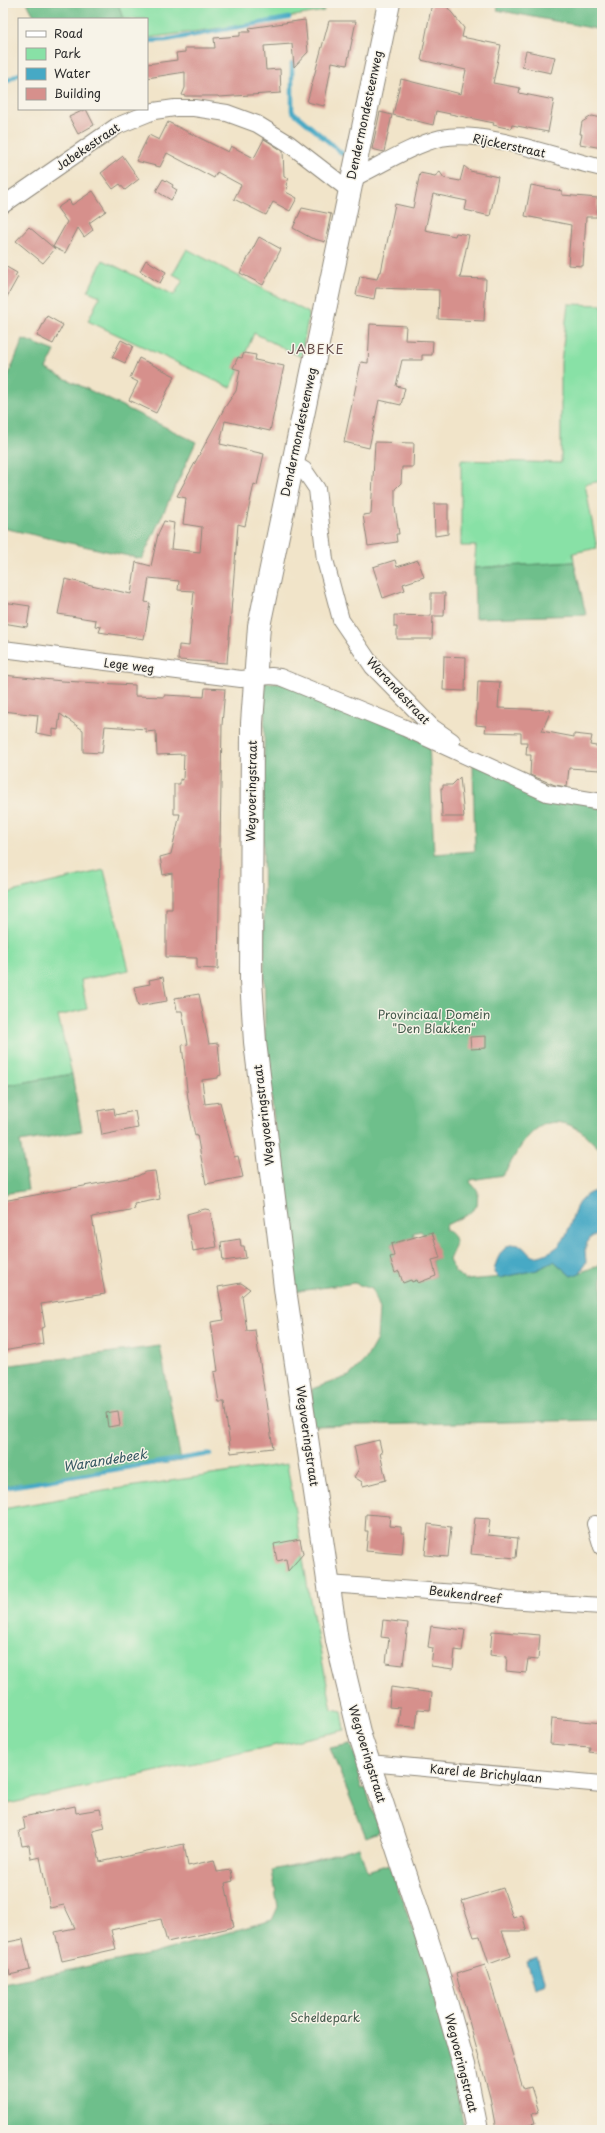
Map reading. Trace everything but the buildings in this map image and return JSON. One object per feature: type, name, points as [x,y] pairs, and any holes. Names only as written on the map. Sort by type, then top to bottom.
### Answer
[{"type":"main road","name":"Dendermondesteenweg","points":[[252,723],[254,678],[259,626],[389,3]]},
{"type":"main road","name":"Wegvoeringstraat","points":[[252,723],[252,981],[255,1042],[282,1270],[328,1584],[337,1640],[369,1764],[436,1966],[464,2065],[477,2130]]},
{"type":"street","name":"Jabekestraat","points":[[4,203],[117,126],[154,111],[175,108],[194,108],[227,113],[257,124],[351,185]]},
{"type":"street","name":"Rijckerstraat","points":[[351,185],[424,144],[441,138],[482,138],[602,168]]},
{"type":"street","name":"Warandestraat","points":[[292,463],[304,470],[317,489],[325,560],[341,620],[373,667],[432,727],[488,766]]},
{"type":"street","name":"Lege weg","points":[[3,649],[176,672],[241,679],[254,678]]},
{"type":"street","name":"Warandestraat","points":[[254,678],[271,676],[280,677],[405,728],[547,793],[602,802]]},
{"type":"street","points":[[595,1524],[602,1547]]},
{"type":"street","name":"Beukendreef","points":[[328,1584],[471,1594],[508,1600],[602,1606]]},
{"type":"street","name":"Karel de Brichylaan","points":[[369,1764],[602,1784]]},
{"type":"green space","points":[[27,3],[118,3],[123,18],[35,18]]},
{"type":"green space","points":[[118,3],[322,3],[324,11],[236,26],[148,38],[148,18],[123,18]]},
{"type":"green space","points":[[499,3],[602,3],[602,30],[497,10]]},
{"type":"green space","points":[[187,249],[309,313],[301,357],[254,333],[231,388],[88,321],[100,296],[88,291],[103,260],[174,295],[183,280],[173,274]]},
{"type":"green space","points":[[568,304],[602,305],[602,481],[585,484],[597,548],[573,553],[574,562],[474,568],[476,546],[461,546],[461,460],[561,463],[561,362]]},
{"type":"green space","points":[[23,339],[55,351],[46,369],[196,442],[142,559],[3,528],[3,389]]},
{"type":"green space","points":[[574,562],[586,615],[475,618],[474,568]]},
{"type":"green space","name":"Provinciaal Domein \"Den Blakken\"","points":[[265,682],[295,685],[429,742],[434,854],[475,851],[473,764],[602,809],[602,1150],[576,1128],[562,1123],[550,1123],[540,1127],[523,1143],[503,1175],[471,1180],[470,1182],[478,1191],[477,1206],[467,1215],[446,1225],[445,1229],[453,1236],[455,1240],[455,1246],[449,1260],[455,1272],[466,1280],[504,1277],[537,1270],[554,1261],[571,1276],[602,1264],[602,1420],[311,1426],[312,1389],[349,1376],[366,1359],[377,1339],[379,1309],[372,1289],[354,1283],[293,1292],[265,1040],[263,830]],"holes":[[[421,1231],[439,1258],[432,1260],[436,1276],[418,1283],[417,1280],[412,1282],[411,1280],[403,1282],[399,1271],[395,1273],[390,1258],[394,1256],[391,1244],[415,1237],[413,1233]]]},
{"type":"green space","points":[[104,870],[129,970],[81,980],[87,1009],[58,1016],[72,1074],[3,1086],[3,894]]},
{"type":"green space","points":[[72,1074],[82,1131],[20,1142],[28,1190],[3,1194],[3,1086]]},
{"type":"green space","points":[[160,1346],[181,1461],[3,1486],[3,1366]]},
{"type":"green space","points":[[287,1464],[309,1595],[332,1709],[342,1711],[345,1730],[3,1805],[3,1509],[115,1489]]},
{"type":"green space","points":[[351,1744],[362,1777],[359,1779],[362,1789],[366,1788],[379,1832],[366,1837],[330,1748]]},
{"type":"green space","name":"Scheldepark","points":[[359,1847],[367,1871],[389,1864],[429,1971],[465,2130],[3,2130],[3,1983],[152,1954],[272,1920],[278,1907],[272,1870],[320,1859]]},
{"type":"water","points":[[595,1191],[602,1193],[602,1232],[591,1237],[587,1243],[585,1250],[586,1262],[580,1273],[571,1276],[554,1261],[537,1270],[499,1278],[494,1273],[496,1262],[502,1252],[510,1245],[515,1244],[521,1246],[532,1256],[542,1255],[553,1250],[561,1243],[566,1235],[579,1202],[586,1195]]},
{"type":"water","points":[[537,1958],[545,1983],[534,1987],[526,1962]]},
{"type":"waterway","points":[[148,41],[166,40],[289,18]]},
{"type":"waterway","points":[[292,63],[292,111],[343,154]]},
{"type":"waterway","points":[[3,83],[18,75]]},
{"type":"waterway","name":"Warandebeek","points":[[3,1488],[210,1454]]},
{"type":"district","name":"JABEKE","points":[[316,349]]}]
